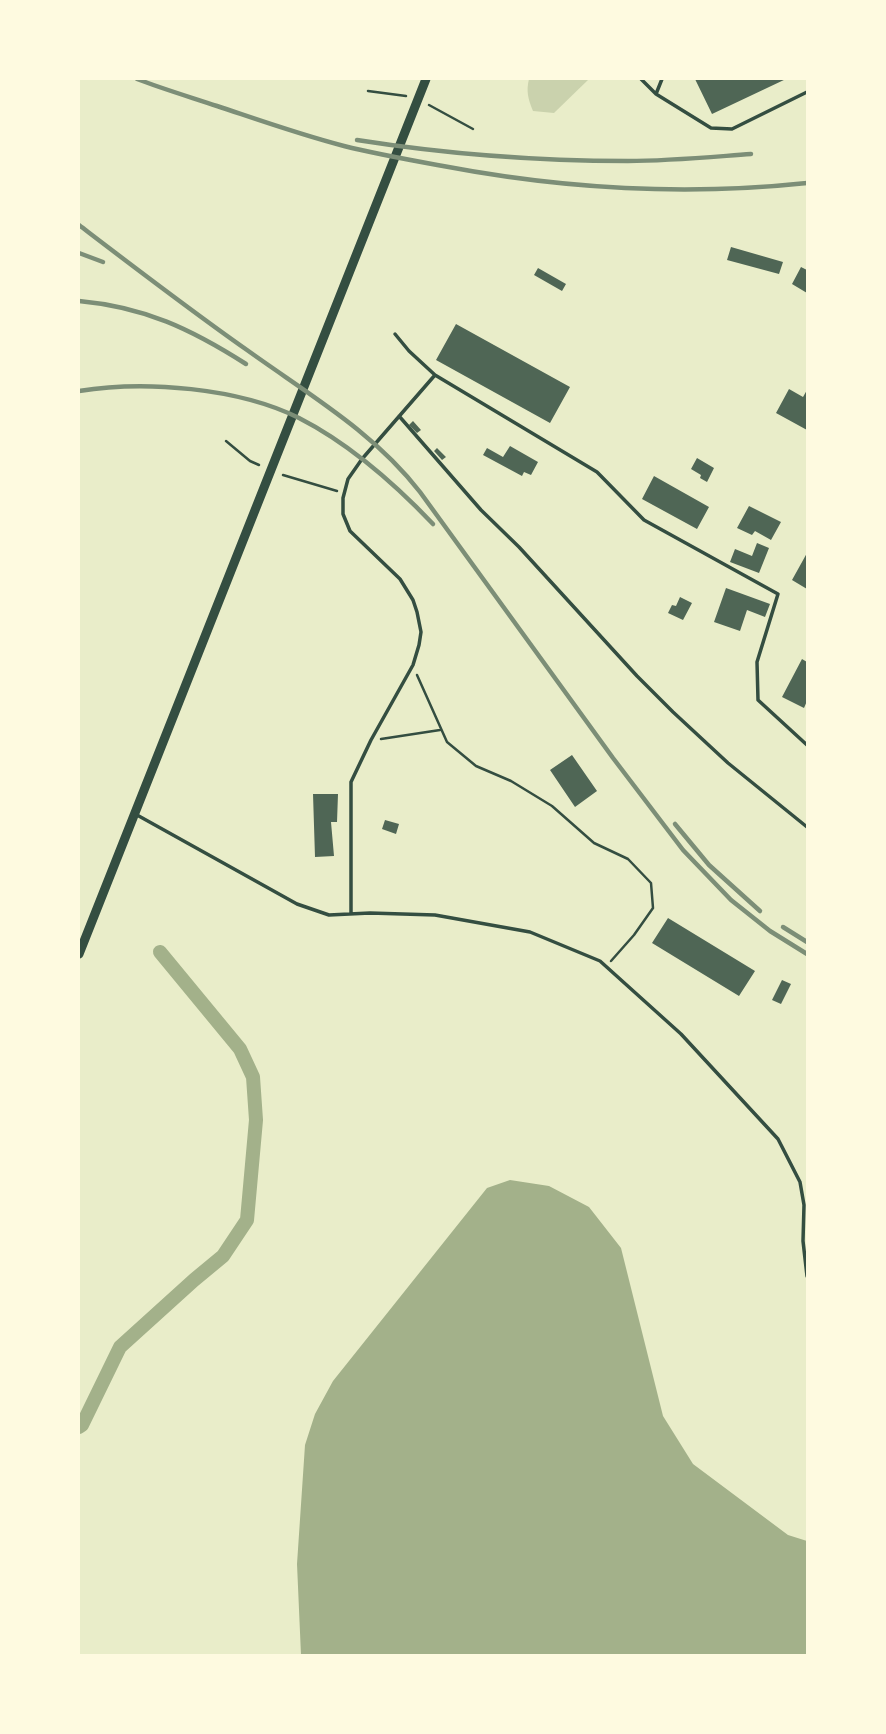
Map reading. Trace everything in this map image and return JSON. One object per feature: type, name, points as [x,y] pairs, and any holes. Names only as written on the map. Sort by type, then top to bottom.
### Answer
[{"type":"street","points":[[79,954],[426,79]]},
{"type":"lane","points":[[641,79],[656,94],[711,128],[732,129],[807,92]]},
{"type":"lane","points":[[656,94],[662,79]]},
{"type":"lane","points":[[395,334],[409,351],[435,374],[597,472],[644,520],[778,594],[757,662],[758,700],[807,745]]},
{"type":"lane","points":[[351,914],[351,782],[413,665],[421,632],[413,600],[400,579],[354,536],[346,523],[342,506],[345,488],[354,470],[435,374]]},
{"type":"lane","points":[[399,416],[481,510],[519,547],[637,676],[728,763],[807,827]]},
{"type":"lane","points":[[135,814],[297,904],[329,915],[435,915],[530,932],[600,961],[681,1034],[778,1139],[800,1182],[804,1205],[803,1241],[807,1276]]},
{"type":"path","points":[[368,91],[406,96]]},
{"type":"path","points":[[429,105],[473,129]]},
{"type":"path","points":[[226,441],[259,465]]},
{"type":"path","points":[[283,475],[336,491]]},
{"type":"path","points":[[413,665],[447,742],[476,766],[511,781],[552,806],[594,843],[628,859],[650,883],[653,908],[607,967]]},
{"type":"path","points":[[371,740],[441,730]]},
{"type":"shaded area","points":[[529,79],[589,79],[554,113],[533,111],[528,95]]},
{"type":"shaded area","points":[[510,1180],[549,1186],[589,1207],[621,1248],[663,1416],[693,1464],[788,1535],[807,1541],[807,1655],[301,1655],[297,1564],[305,1445],[315,1414],[333,1381],[487,1188]]},
{"type":"building","points":[[695,79],[786,79],[712,114]]},
{"type":"building","points":[[731,247],[783,262],[779,274],[727,260]]},
{"type":"building","points":[[801,267],[807,270],[807,293],[792,284]]},
{"type":"building","points":[[538,268],[566,284],[562,291],[534,275]]},
{"type":"building","points":[[456,324],[570,387],[550,423],[436,360]]},
{"type":"building","points":[[789,389],[803,397],[807,390],[807,430],[776,413]]},
{"type":"building","points":[[413,421],[421,430],[417,433],[409,425]]},
{"type":"building","points":[[510,446],[538,462],[531,475],[524,472],[522,476],[483,455],[487,448],[503,457]]},
{"type":"building","points":[[437,448],[446,457],[442,460],[434,451]]},
{"type":"building","points":[[697,458],[714,468],[707,482],[691,469]]},
{"type":"building","points":[[654,476],[709,507],[697,529],[642,499]]},
{"type":"building","points":[[749,506],[781,522],[771,540],[755,531],[752,535],[737,528]]},
{"type":"building","points":[[757,543],[769,548],[759,573],[730,562],[735,549],[752,556]]},
{"type":"building","points":[[807,553],[807,589],[792,580]]},
{"type":"building","points":[[726,588],[770,604],[765,617],[747,610],[740,631],[714,622]]},
{"type":"building","points":[[680,597],[692,603],[683,620],[668,613],[672,605],[676,606]]},
{"type":"building","points":[[802,659],[807,662],[807,701],[804,708],[782,697]]},
{"type":"building","points":[[572,755],[597,791],[575,807],[550,770]]},
{"type":"building","points":[[313,794],[338,794],[337,822],[331,822],[334,856],[315,857]]},
{"type":"building","points":[[385,820],[399,824],[396,834],[382,829]]},
{"type":"building","points":[[668,918],[755,971],[739,996],[652,943]]},
{"type":"building","points":[[782,980],[791,984],[781,1004],[772,1000]]},
{"type":"waterway","points":[[79,1427],[120,1347],[223,1256],[247,1220],[256,1120],[253,1077],[240,1049],[160,952]]},
{"type":"railway","points":[[137,79],[328,142],[488,174],[625,188],[716,189],[807,183]]},
{"type":"railway","points":[[357,140],[458,153],[560,160],[643,161],[751,154]]},
{"type":"railway","points":[[79,225],[204,320],[339,415],[402,470],[683,850],[731,900],[770,931],[807,954]]},
{"type":"railway","points":[[79,253],[103,262]]},
{"type":"railway","points":[[79,301],[146,314],[186,330],[246,364]]},
{"type":"railway","points":[[79,391],[133,386],[191,389],[220,393],[275,408],[318,428],[354,452],[387,479],[433,524]]},
{"type":"railway","points":[[675,824],[709,865],[760,911]]},
{"type":"railway","points":[[783,927],[807,942]]}]
